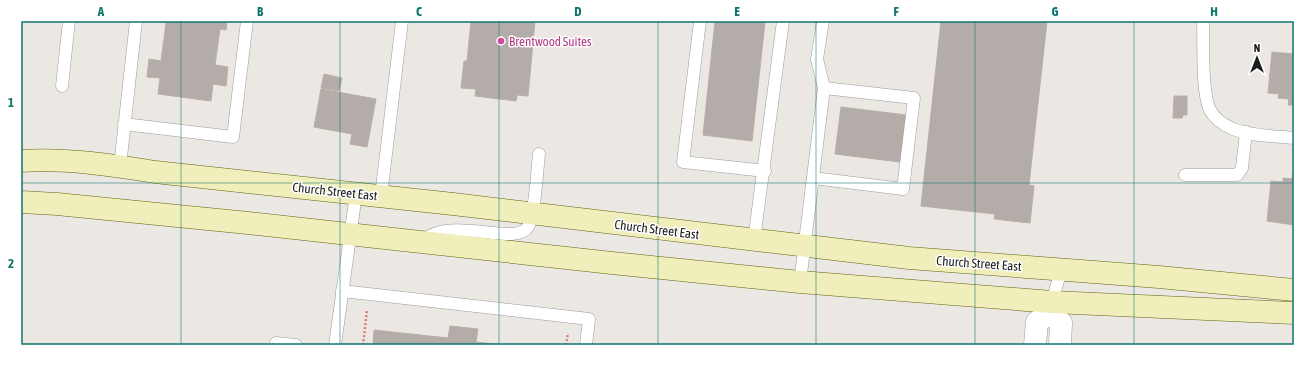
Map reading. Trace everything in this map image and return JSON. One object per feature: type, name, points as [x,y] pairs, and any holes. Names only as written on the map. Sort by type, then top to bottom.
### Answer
[{"type":"main road","name":"Church Street East","points":[[21,161],[70,162],[120,166],[163,173],[381,196],[909,258],[1294,290]]},
{"type":"main road","points":[[21,202],[56,204],[350,234],[1051,308],[1294,313]]},
{"type":"street","points":[[1035,345],[1036,322],[1051,308],[1061,323],[1060,345]]},
{"type":"lane","points":[[62,86],[69,21]]},
{"type":"lane","points":[[120,166],[136,21]]},
{"type":"lane","points":[[124,124],[233,136],[247,21]]},
{"type":"lane","points":[[381,196],[402,21]]},
{"type":"lane","points":[[700,21],[683,162],[765,171]]},
{"type":"lane","points":[[754,240],[765,171],[783,21]]},
{"type":"lane","points":[[800,282],[824,88],[817,59],[823,21]]},
{"type":"lane","points":[[1203,21],[1205,84],[1210,110],[1222,123],[1246,132],[1294,138]]},
{"type":"lane","points":[[813,178],[903,189],[904,181],[914,98],[824,88]]},
{"type":"lane","points":[[1186,175],[1237,175],[1242,168],[1246,132]]},
{"type":"lane","points":[[422,242],[434,233],[445,231],[519,233],[528,226],[539,154]]},
{"type":"lane","points":[[335,345],[356,194]]},
{"type":"lane","points":[[1051,308],[1061,270]]},
{"type":"lane","points":[[342,291],[589,319],[586,345]]},
{"type":"lane","points":[[276,343],[296,345]]},
{"type":"path","points":[[363,345],[367,310],[378,294]]},
{"type":"building","points":[[159,21],[227,21],[226,30],[220,29],[215,65],[228,67],[226,86],[213,84],[211,101],[158,94],[160,78],[147,77],[149,59],[161,61],[166,23]]},
{"type":"building","name":"Brentwood Suites","points":[[471,21],[535,21],[528,96],[517,95],[516,101],[475,96],[476,89],[461,88],[464,61],[467,61]]},
{"type":"building","points":[[715,21],[765,22],[752,141],[703,135]]},
{"type":"building","points":[[941,21],[1047,21],[1029,185],[1034,186],[1030,223],[994,219],[995,214],[921,206]]},
{"type":"building","points":[[1272,52],[1294,54],[1294,105],[1288,105],[1289,99],[1278,98],[1279,94],[1268,93]]},
{"type":"building","points":[[324,74],[342,78],[339,91],[321,88]]},
{"type":"building","points":[[321,89],[376,99],[367,147],[350,144],[352,134],[314,127]]},
{"type":"building","points":[[1174,96],[1187,96],[1187,115],[1183,115],[1182,118],[1173,118]]},
{"type":"building","points":[[841,107],[906,115],[900,162],[835,154]]},
{"type":"building","points":[[1293,172],[1294,225],[1267,221],[1271,181],[1283,182],[1283,178],[1292,179]]},
{"type":"building","points":[[450,326],[478,329],[476,342],[504,345],[373,345],[374,330],[448,338]]},
{"type":"place","name":"Brentwood Suites","points":[[501,41]]}]
